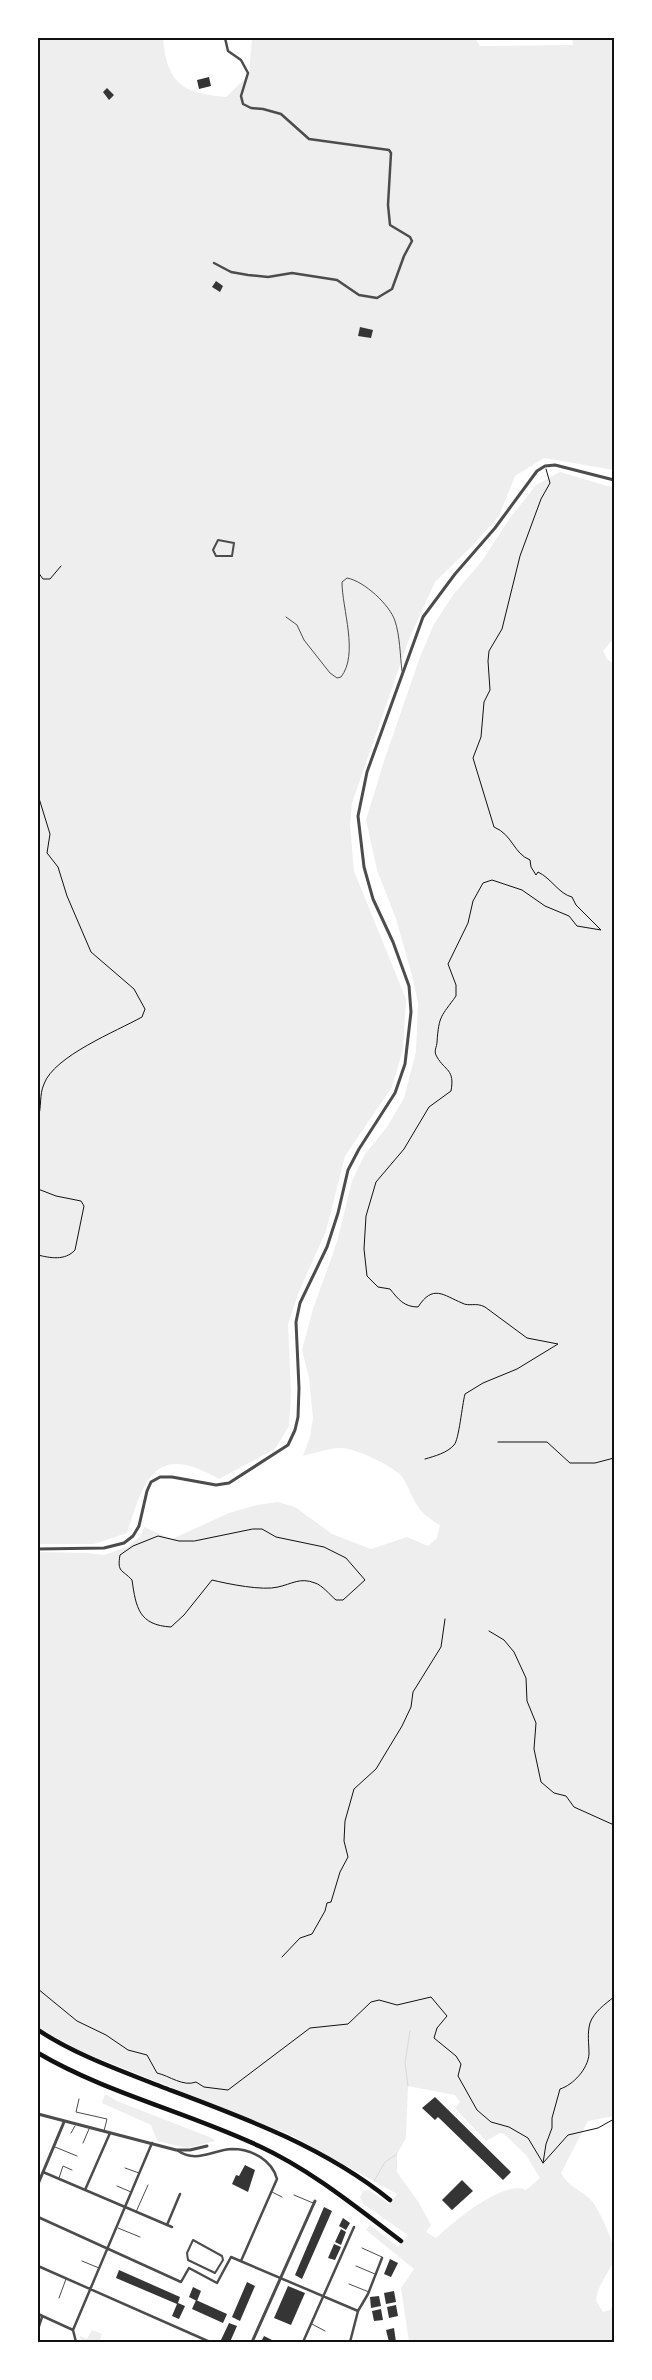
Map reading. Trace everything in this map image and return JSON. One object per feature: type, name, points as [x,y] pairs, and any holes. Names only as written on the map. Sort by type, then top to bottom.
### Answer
[{"type":"highway","points":[[38,2030],[91,2059],[292,2140],[346,2169],[390,2200]]},
{"type":"highway","points":[[38,2054],[76,2073],[240,2137],[274,2153],[322,2183],[401,2241]]},
{"type":"street","points":[[214,263],[231,272],[248,275],[268,277],[292,273],[337,280],[359,295],[376,298],[392,289],[404,256],[412,241],[410,237],[390,226],[388,205],[389,150],[309,139],[281,114],[251,108],[243,104],[241,96],[248,73],[241,60],[228,51],[225,38]]},
{"type":"street","points":[[38,1549],[104,1548],[124,1543],[133,1536],[139,1526],[151,1482],[160,1477],[172,1477],[216,1485],[229,1483],[288,1445],[295,1430],[298,1417],[299,1388],[296,1322],[300,1303],[327,1247],[348,1170],[358,1149],[396,1093],[405,1064],[412,998],[393,942],[373,899],[364,867],[358,816],[367,772],[424,617],[434,601],[486,540],[537,471],[545,466],[560,466],[614,480]]},
{"type":"street","points":[[218,540],[234,542],[232,556],[216,556],[213,550],[218,540]]},
{"type":"street","points":[[38,2114],[75,2125],[152,2143],[189,2156],[232,2149],[252,2153],[268,2162],[275,2172],[277,2180],[241,2261]]},
{"type":"street","points":[[38,2184],[64,2122]]},
{"type":"street","points":[[85,2190],[110,2133]]},
{"type":"street","points":[[76,2342],[73,2330],[152,2143]]},
{"type":"street","points":[[176,2150],[190,2150],[207,2146]]},
{"type":"street","points":[[43,2172],[172,2227]]},
{"type":"street","points":[[167,2225],[180,2194]]},
{"type":"street","points":[[252,2342],[315,2202]]},
{"type":"street","points":[[38,2217],[181,2282],[189,2268],[217,2283],[231,2257],[358,2311]]},
{"type":"street","points":[[303,2342],[354,2227]]},
{"type":"street","points":[[193,2240],[222,2256],[223,2260],[215,2273],[212,2274],[188,2260],[187,2253],[193,2240]]},
{"type":"street","points":[[350,2342],[352,2326],[369,2292],[382,2258]]},
{"type":"street","points":[[38,2266],[210,2342]]},
{"type":"street","points":[[38,2314],[73,2330]]},
{"type":"street","points":[[38,2329],[42,2316]]},
{"type":"lane","points":[[286,617],[297,625],[304,640],[330,673],[335,677],[341,677],[347,666],[349,626],[342,596],[342,582],[347,578],[355,579],[369,588],[395,620],[402,674]]},
{"type":"lane","points":[[79,2099],[76,2112],[107,2120],[104,2132]]},
{"type":"lane","points":[[71,2133],[75,2125]]},
{"type":"lane","points":[[83,2144],[89,2128]]},
{"type":"lane","points":[[54,2146],[77,2156]]},
{"type":"lane","points":[[59,2179],[63,2166],[72,2170]]},
{"type":"lane","points":[[125,2168],[140,2173]]},
{"type":"lane","points":[[136,2212],[148,2185]]},
{"type":"lane","points":[[118,2186],[132,2192]]},
{"type":"lane","points":[[272,2192],[282,2197]]},
{"type":"lane","points":[[294,2195],[315,2202]]},
{"type":"lane","points":[[117,2227],[140,2237]]},
{"type":"lane","points":[[362,2248],[382,2258]]},
{"type":"lane","points":[[82,2260],[100,2268]]},
{"type":"lane","points":[[356,2266],[376,2274]]},
{"type":"lane","points":[[59,2298],[67,2279]]},
{"type":"lane","points":[[349,2284],[369,2292]]},
{"type":"lane","points":[[311,2324],[325,2331]]},
{"type":"path","points":[[425,1459],[442,1453],[455,1445],[460,1436],[459,1425],[465,1394],[483,1383],[517,1369],[558,1344],[528,1338],[478,1303],[463,1304],[447,1294],[439,1292],[430,1295],[418,1307],[412,1307],[401,1302],[390,1290],[378,1287],[367,1276],[364,1249],[366,1216],[376,1182],[404,1149],[429,1107],[451,1091],[452,1084],[449,1069],[437,1058],[435,1051],[437,1028],[444,1010],[456,996],[456,985],[448,964],[468,923],[474,901],[483,883],[492,880],[522,890],[545,906],[569,916],[577,926],[601,930],[576,905],[572,897],[565,896],[547,876],[538,872],[536,875],[531,867],[530,860],[522,857],[507,834],[494,826],[472,758],[481,736],[484,702],[490,690],[489,651],[502,629],[520,556],[541,499],[550,483],[545,466]]},
{"type":"path","points":[[38,572],[42,579],[50,579],[61,566]]},
{"type":"path","points":[[38,795],[50,834],[47,854],[58,867],[67,896],[91,952],[134,989],[145,1009],[142,1018],[116,1029],[83,1048],[52,1072],[44,1082],[38,1118]]},
{"type":"path","points":[[38,1189],[56,1196],[81,1201],[84,1206],[75,1250],[71,1254],[58,1258],[38,1255]]},
{"type":"path","points":[[498,1442],[547,1442],[570,1463],[595,1463],[614,1458]]},
{"type":"path","points":[[254,1529],[262,1530],[276,1537],[324,1547],[346,1558],[365,1580],[344,1600],[336,1600],[318,1583],[309,1581],[296,1580],[277,1588],[236,1586],[212,1580],[184,1615],[171,1627],[156,1626],[146,1621],[138,1608],[132,1580],[118,1566],[120,1555],[133,1546],[158,1536],[180,1541],[194,1541],[254,1529]]},
{"type":"path","points":[[282,1957],[300,1938],[312,1934],[325,1912],[327,1903],[331,1902],[340,1872],[348,1857],[344,1841],[345,1821],[354,1788],[376,1769],[402,1726],[411,1707],[414,1692],[441,1647],[445,1619]]},
{"type":"path","points":[[489,1631],[504,1640],[509,1646],[526,1678],[527,1701],[536,1723],[534,1749],[541,1782],[554,1793],[566,1796],[574,1807],[614,1826]]},
{"type":"path","points":[[38,1990],[77,2022],[106,2036],[128,2050],[147,2055],[157,2073],[191,2084],[196,2082],[204,2087],[228,2090],[310,2028],[348,2024],[370,2002],[379,2000],[397,2004],[431,1997],[447,2016],[437,2028],[434,2038],[456,2056],[461,2064],[458,2076],[477,2110],[491,2122],[509,2127],[528,2138],[543,2163]]},
{"type":"path","points":[[543,2163],[560,2089],[569,2086],[585,2067],[589,2055],[587,2037],[590,2022],[600,2008],[614,1997]]},
{"type":"path","points":[[543,2163],[568,2135],[598,2128],[614,2120]]},
{"type":"shaded area","points":[[38,38],[163,38],[168,66],[173,76],[180,83],[198,93],[226,97],[249,75],[252,38],[475,38],[480,46],[573,45],[572,38],[614,38],[614,470],[544,458],[515,476],[499,516],[472,546],[435,582],[409,639],[352,803],[350,825],[354,871],[406,999],[403,1049],[392,1087],[345,1156],[326,1231],[298,1294],[288,1324],[291,1394],[289,1426],[275,1449],[219,1479],[197,1468],[180,1464],[166,1466],[155,1472],[147,1482],[140,1497],[127,1533],[94,1544],[38,1544]]},
{"type":"shaded area","points":[[560,472],[614,488],[614,638],[603,651],[607,659],[614,664],[614,2116],[588,2121],[561,2173],[567,2182],[592,2201],[611,2238],[614,2259],[601,2284],[596,2301],[603,2312],[610,2310],[614,2302],[614,2342],[409,2342],[401,2288],[414,2269],[366,2230],[370,2225],[398,2247],[408,2235],[363,2204],[360,2197],[363,2191],[369,2190],[389,2204],[397,2194],[291,2135],[80,2051],[38,2027],[38,1552],[104,1555],[127,1547],[141,1536],[144,1527],[172,1539],[229,1513],[257,1505],[278,1502],[295,1507],[332,1534],[371,1549],[407,1537],[428,1546],[437,1538],[440,1525],[421,1510],[403,1478],[384,1464],[365,1455],[341,1448],[303,1456],[310,1437],[313,1418],[309,1378],[302,1350],[313,1309],[337,1242],[352,1181],[365,1154],[387,1127],[404,1098],[416,1052],[418,1003],[413,979],[396,919],[377,870],[366,820],[420,657],[434,624],[453,595],[482,561],[510,518],[536,485]],"holes":[[[408,2086],[455,2095],[460,2102],[455,2108],[486,2141],[500,2133],[504,2134],[526,2155],[540,2178],[526,2190],[517,2188],[492,2196],[466,2213],[436,2238],[426,2232],[431,2225],[419,2203],[397,2172],[397,2154],[406,2138]]]},
{"type":"shaded area","points":[[105,2094],[117,2101],[212,2138],[215,2141],[187,2148],[157,2141],[151,2125],[102,2103]]},
{"type":"shaded area","points":[[92,2330],[102,2334],[99,2342],[81,2342],[80,2336],[87,2339]]},
{"type":"building","points":[[209,77],[211,86],[199,89],[197,80]]},
{"type":"building","points":[[107,88],[114,95],[109,100],[103,92]]},
{"type":"building","points":[[216,281],[223,286],[220,292],[212,287]]},
{"type":"building","points":[[360,327],[373,330],[371,338],[358,336]]},
{"type":"building","points":[[435,2097],[511,2172],[503,2180],[438,2117],[435,2120],[422,2108]]},
{"type":"building","points":[[245,2165],[255,2170],[248,2192],[232,2184],[236,2175],[239,2176]]},
{"type":"building","points":[[462,2180],[473,2191],[452,2210],[442,2200]]},
{"type":"building","points":[[324,2207],[332,2211],[302,2279],[295,2275]]},
{"type":"building","points":[[343,2218],[350,2223],[346,2230],[339,2226]]},
{"type":"building","points":[[341,2229],[346,2232],[341,2245],[335,2242]]},
{"type":"building","points":[[334,2244],[341,2247],[335,2260],[328,2258]]},
{"type":"building","points":[[390,2259],[398,2263],[391,2277],[384,2274]]},
{"type":"building","points":[[119,2270],[180,2297],[178,2303],[185,2306],[179,2319],[172,2316],[177,2304],[116,2278]]},
{"type":"building","points":[[247,2282],[255,2286],[240,2321],[232,2317]]},
{"type":"building","points":[[288,2286],[305,2293],[291,2325],[274,2318]]},
{"type":"building","points":[[193,2287],[201,2291],[197,2301],[189,2297]]},
{"type":"building","points":[[394,2291],[396,2302],[386,2304],[384,2293]]},
{"type":"building","points":[[379,2296],[381,2306],[371,2308],[370,2297]]},
{"type":"building","points":[[196,2300],[227,2314],[223,2323],[192,2309]]},
{"type":"building","points":[[396,2305],[398,2316],[389,2318],[387,2307]]},
{"type":"building","points":[[381,2309],[383,2320],[374,2321],[372,2311]]},
{"type":"building","points":[[229,2323],[237,2326],[230,2342],[220,2342]]},
{"type":"building","points":[[394,2328],[396,2342],[389,2342],[386,2330]]},
{"type":"building","points":[[264,2336],[274,2341],[261,2342]]},
{"type":"waterway","points":[[408,2086],[405,2063],[410,2031]]},
{"type":"waterway","points":[[374,2181],[385,2162],[397,2154]]}]
